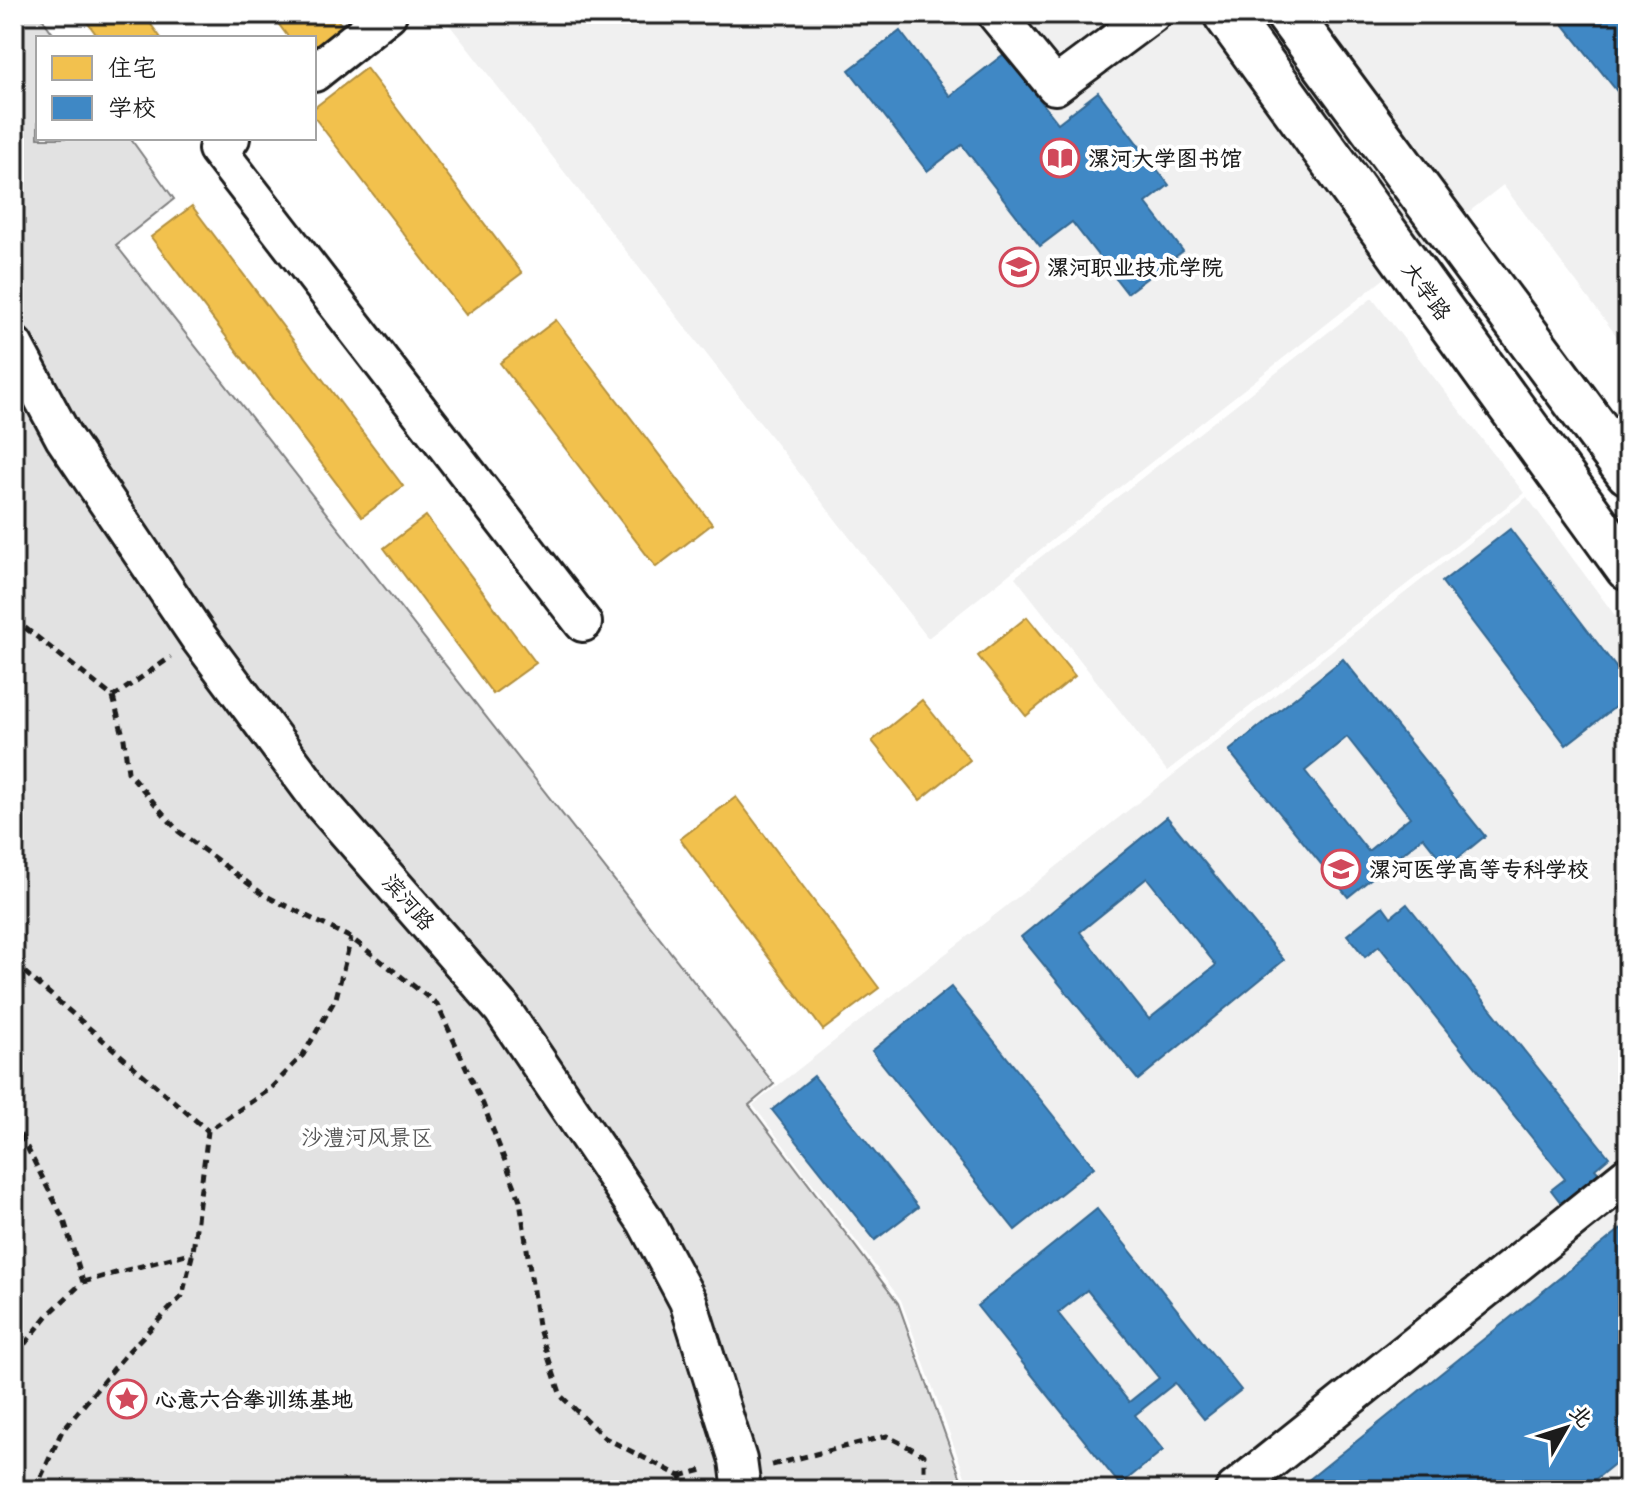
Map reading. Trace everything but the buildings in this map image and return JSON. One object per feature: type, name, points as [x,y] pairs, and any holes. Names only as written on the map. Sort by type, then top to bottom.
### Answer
[{"type":"main road","name":"大学路","points":[[1226,14],[1628,568]]},
{"type":"main road","points":[[1288,14],[1628,472]]},
{"type":"street","points":[[316,71],[388,14]]},
{"type":"street","points":[[996,14],[1055,86],[1152,14]]},
{"type":"street","points":[[228,140],[217,149],[583,623]]},
{"type":"street","name":"滨河路","points":[[14,345],[64,438],[199,638],[320,801],[502,1009],[646,1222],[688,1301],[741,1482]]},
{"type":"street","points":[[1234,1490],[1628,1175]]},
{"type":"path","points":[[14,619],[113,697],[124,739],[128,772],[178,831],[264,895],[351,938],[437,1004],[483,1104],[520,1200],[538,1326],[561,1396],[605,1438],[680,1476],[690,1490]]},
{"type":"path","points":[[113,697],[199,638]]},
{"type":"path","points":[[35,1490],[62,1431],[126,1354],[182,1296],[193,1252],[208,1131],[270,1089],[303,1055],[336,998],[351,938]]},
{"type":"path","points":[[14,963],[208,1131]]},
{"type":"path","points":[[14,1122],[64,1220],[83,1282]]},
{"type":"path","points":[[14,1373],[23,1346],[49,1314],[83,1282],[193,1252]]},
{"type":"path","points":[[741,1482],[887,1436],[924,1455],[924,1490]]},
{"type":"shaded area","name":"漯河职业技术学院","points":[[441,14],[1628,14],[1628,351],[1503,185],[928,638]]},
{"type":"shaded area","points":[[1372,298],[1524,493],[1167,771],[1015,577]]},
{"type":"shaded area","name":"漯河医学高等专科学校","points":[[1527,497],[1628,633],[1628,1484],[1620,1490],[970,1490],[901,1300],[753,1105]]},
{"type":"green space","name":"沙澧河风景区","points":[[14,14],[39,14],[55,36],[36,36],[36,140],[131,140],[174,199],[116,245],[774,1084],[749,1105],[898,1303],[965,1490],[14,1490]]},
{"type":"place","name":"漯河大学图书馆","points":[[1060,158]]},
{"type":"place","name":"漯河职业技术学院","points":[[1019,267]]},
{"type":"place","name":"漯河医学高等专科学校","points":[[1341,869]]},
{"type":"place","name":"心意六合拳训练基地","points":[[127,1399]]}]
